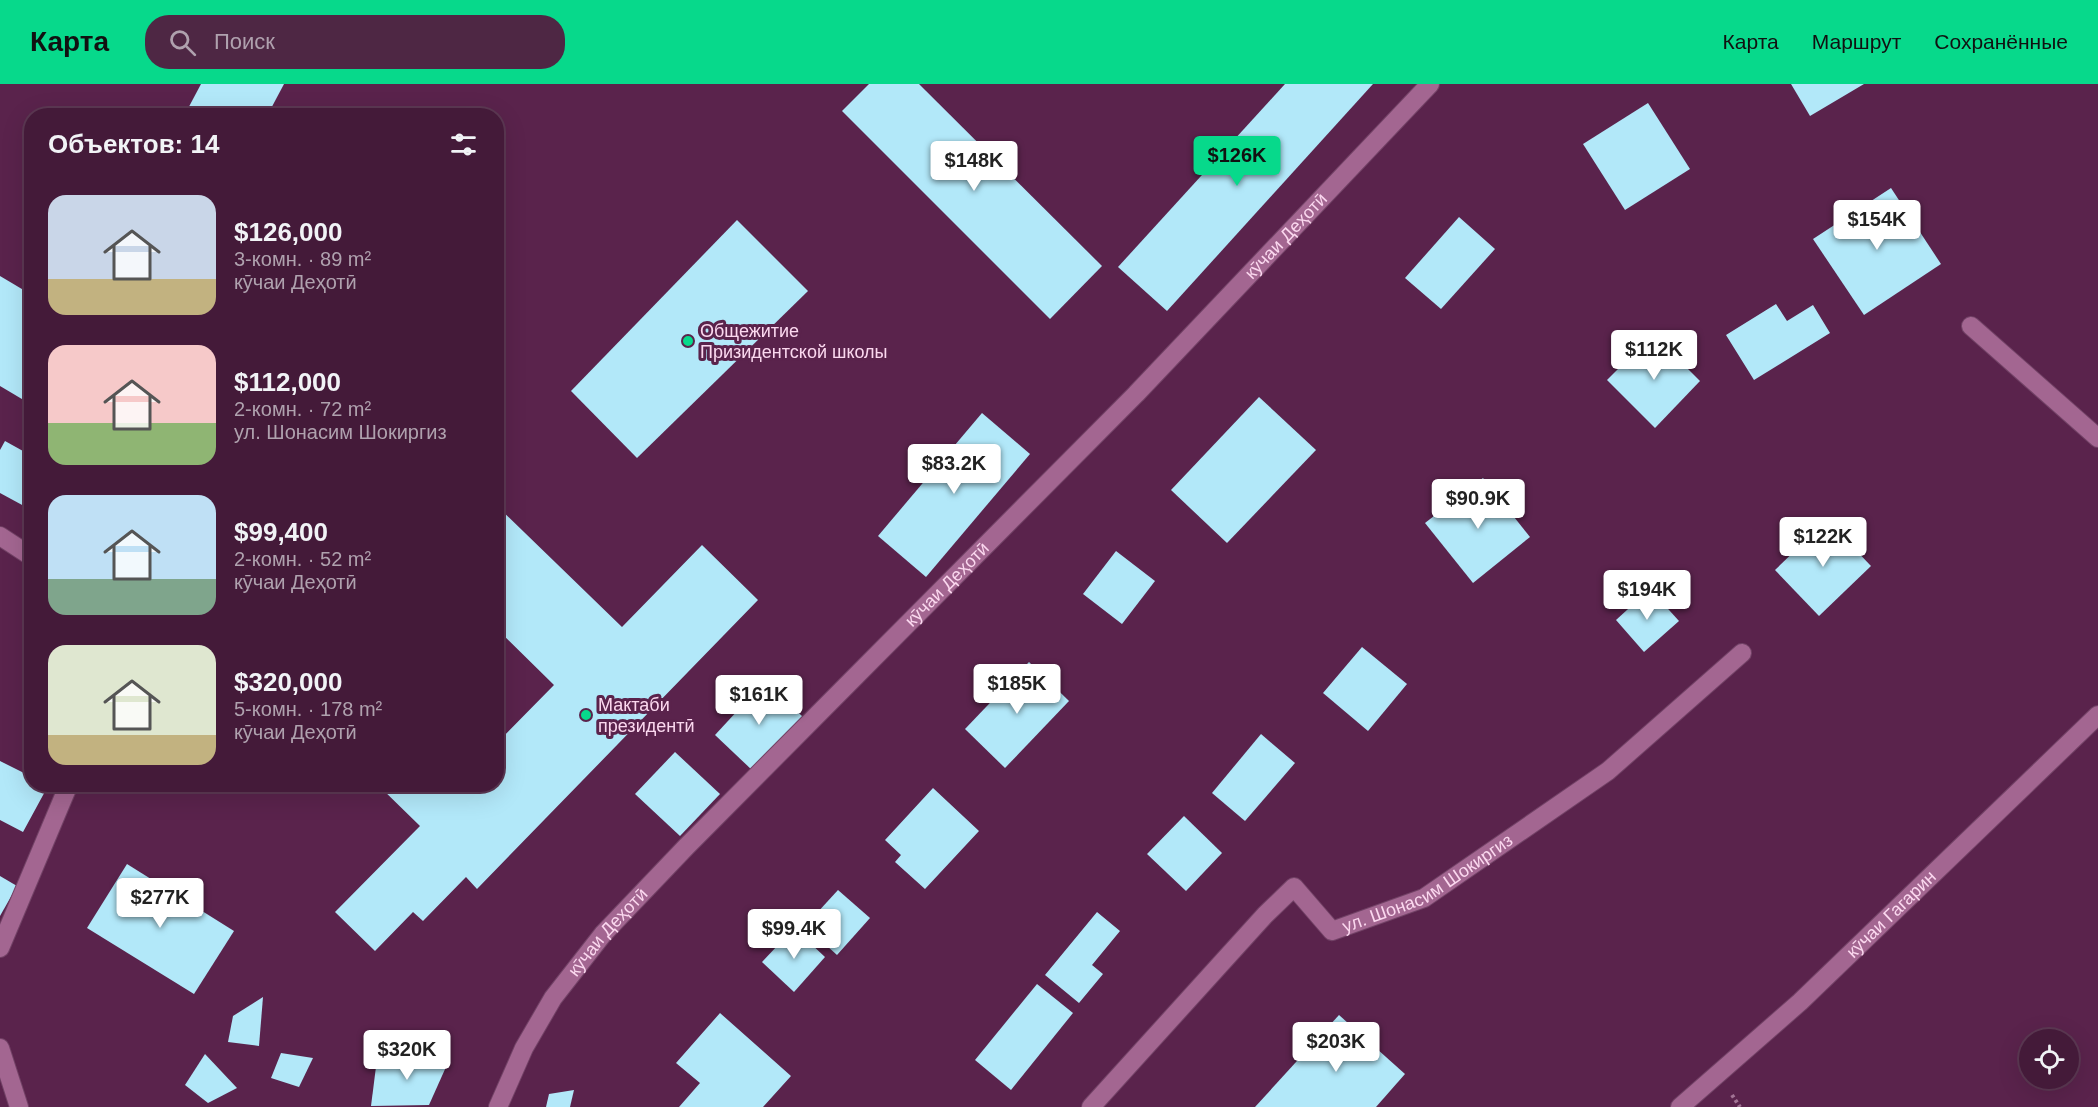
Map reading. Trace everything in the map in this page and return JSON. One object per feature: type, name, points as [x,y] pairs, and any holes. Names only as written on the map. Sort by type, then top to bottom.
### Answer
[{"type":"street","name":"кӯчаи Деҳотӣ","points":[[498,1107],[524,1048],[553,998],[603,934],[686,847],[1136,394],[1430,84]]},
{"type":"street","points":[[1971,326],[2098,438]]},
{"type":"street","points":[[0,536],[24,552]]},
{"type":"street","name":"ул. Шонасим Шокиргиз","points":[[1091,1107],[1102,1092],[1257,924],[1294,887],[1332,931],[1424,898],[1608,771],[1742,653]]},
{"type":"street","name":"кӯчаи Гагарин","points":[[1680,1107],[1800,1002],[2098,715]]},
{"type":"street","points":[[0,948],[66,792]]},
{"type":"street","points":[[0,1048],[19,1107]]},
{"type":"building","points":[[201,84],[284,84],[271,108],[188,108]]},
{"type":"building","points":[[869,84],[919,84],[1102,266],[1050,319],[842,111]]},
{"type":"building","points":[[1285,84],[1373,84],[1167,311],[1118,267]]},
{"type":"building","points":[[1791,84],[1864,84],[1810,116]]},
{"type":"building","points":[[1648,103],[1690,169],[1625,210],[1583,144]]},
{"type":"building","points":[[1891,188],[1941,264],[1864,315],[1813,239]]},
{"type":"building","points":[[1459,217],[1495,249],[1441,309],[1405,278]]},
{"type":"building","name":"Общежитие Призидентской школы","points":[[737,220],[808,291],[637,458],[571,391]]},
{"type":"building","points":[[0,276],[24,290],[24,400],[0,386]]},
{"type":"building","points":[[1776,304],[1787,321],[1813,305],[1830,333],[1754,380],[1726,335]]},
{"type":"building","points":[[1653,334],[1700,381],[1655,428],[1607,380]]},
{"type":"building","points":[[1259,397],[1316,450],[1227,543],[1171,490]]},
{"type":"building","points":[[982,413],[1030,454],[926,577],[878,536]]},
{"type":"building","points":[[5,441],[24,452],[24,506],[0,493],[0,450]]},
{"type":"building","points":[[1483,478],[1530,537],[1473,583],[1425,523]]},
{"type":"building","name":"Мактаби президентӣ","points":[[504,513],[622,627],[702,545],[758,600],[477,889],[466,877],[423,921],[413,912],[375,951],[335,912],[420,826],[385,792],[504,792],[504,736],[554,685],[504,636]]},
{"type":"building","points":[[1827,520],[1871,566],[1819,616],[1775,570]]},
{"type":"building","points":[[1116,551],[1155,581],[1122,624],[1083,594]]},
{"type":"building","points":[[1650,589],[1679,621],[1644,652],[1616,620]]},
{"type":"building","points":[[1362,647],[1407,684],[1368,731],[1323,693]]},
{"type":"building","points":[[1029,662],[1069,701],[1005,768],[965,729]]},
{"type":"building","points":[[765,681],[803,717],[753,771],[715,735]]},
{"type":"building","points":[[1261,734],[1295,763],[1245,821],[1212,793]]},
{"type":"building","points":[[675,752],[720,794],[680,836],[635,794]]},
{"type":"building","points":[[0,761],[24,773],[24,792],[45,792],[23,832],[0,820]]},
{"type":"building","points":[[933,788],[979,831],[925,889],[895,862],[901,855],[885,840]]},
{"type":"building","points":[[1184,816],[1222,853],[1186,891],[1147,854]]},
{"type":"building","points":[[127,864],[234,931],[194,994],[87,928]]},
{"type":"building","points":[[0,876],[17,886],[0,916]]},
{"type":"building","points":[[838,890],[870,918],[837,955],[805,926]]},
{"type":"building","points":[[1097,912],[1120,931],[1092,965],[1103,974],[1079,1003],[1045,975]]},
{"type":"building","points":[[794,928],[825,957],[794,992],[762,962]]},
{"type":"building","points":[[1037,984],[1073,1013],[1011,1090],[975,1060]]},
{"type":"building","points":[[263,997],[259,1046],[228,1042],[233,1016]]},
{"type":"building","points":[[720,1013],[791,1076],[763,1107],[679,1107],[700,1083],[676,1063]]},
{"type":"building","points":[[1339,1015],[1405,1074],[1376,1107],[1255,1107]]},
{"type":"building","points":[[281,1053],[313,1058],[299,1087],[271,1078]]},
{"type":"building","points":[[205,1054],[237,1088],[208,1103],[185,1085]]},
{"type":"building","points":[[450,1058],[429,1105],[371,1106],[377,1059]]},
{"type":"building","points":[[574,1090],[570,1107],[546,1107],[549,1094]]},
{"type":"place","name":"Общежитие Призидентской школы","points":[[688,341]]},
{"type":"place","name":"Мактаби президентӣ","points":[[586,715]]}]
